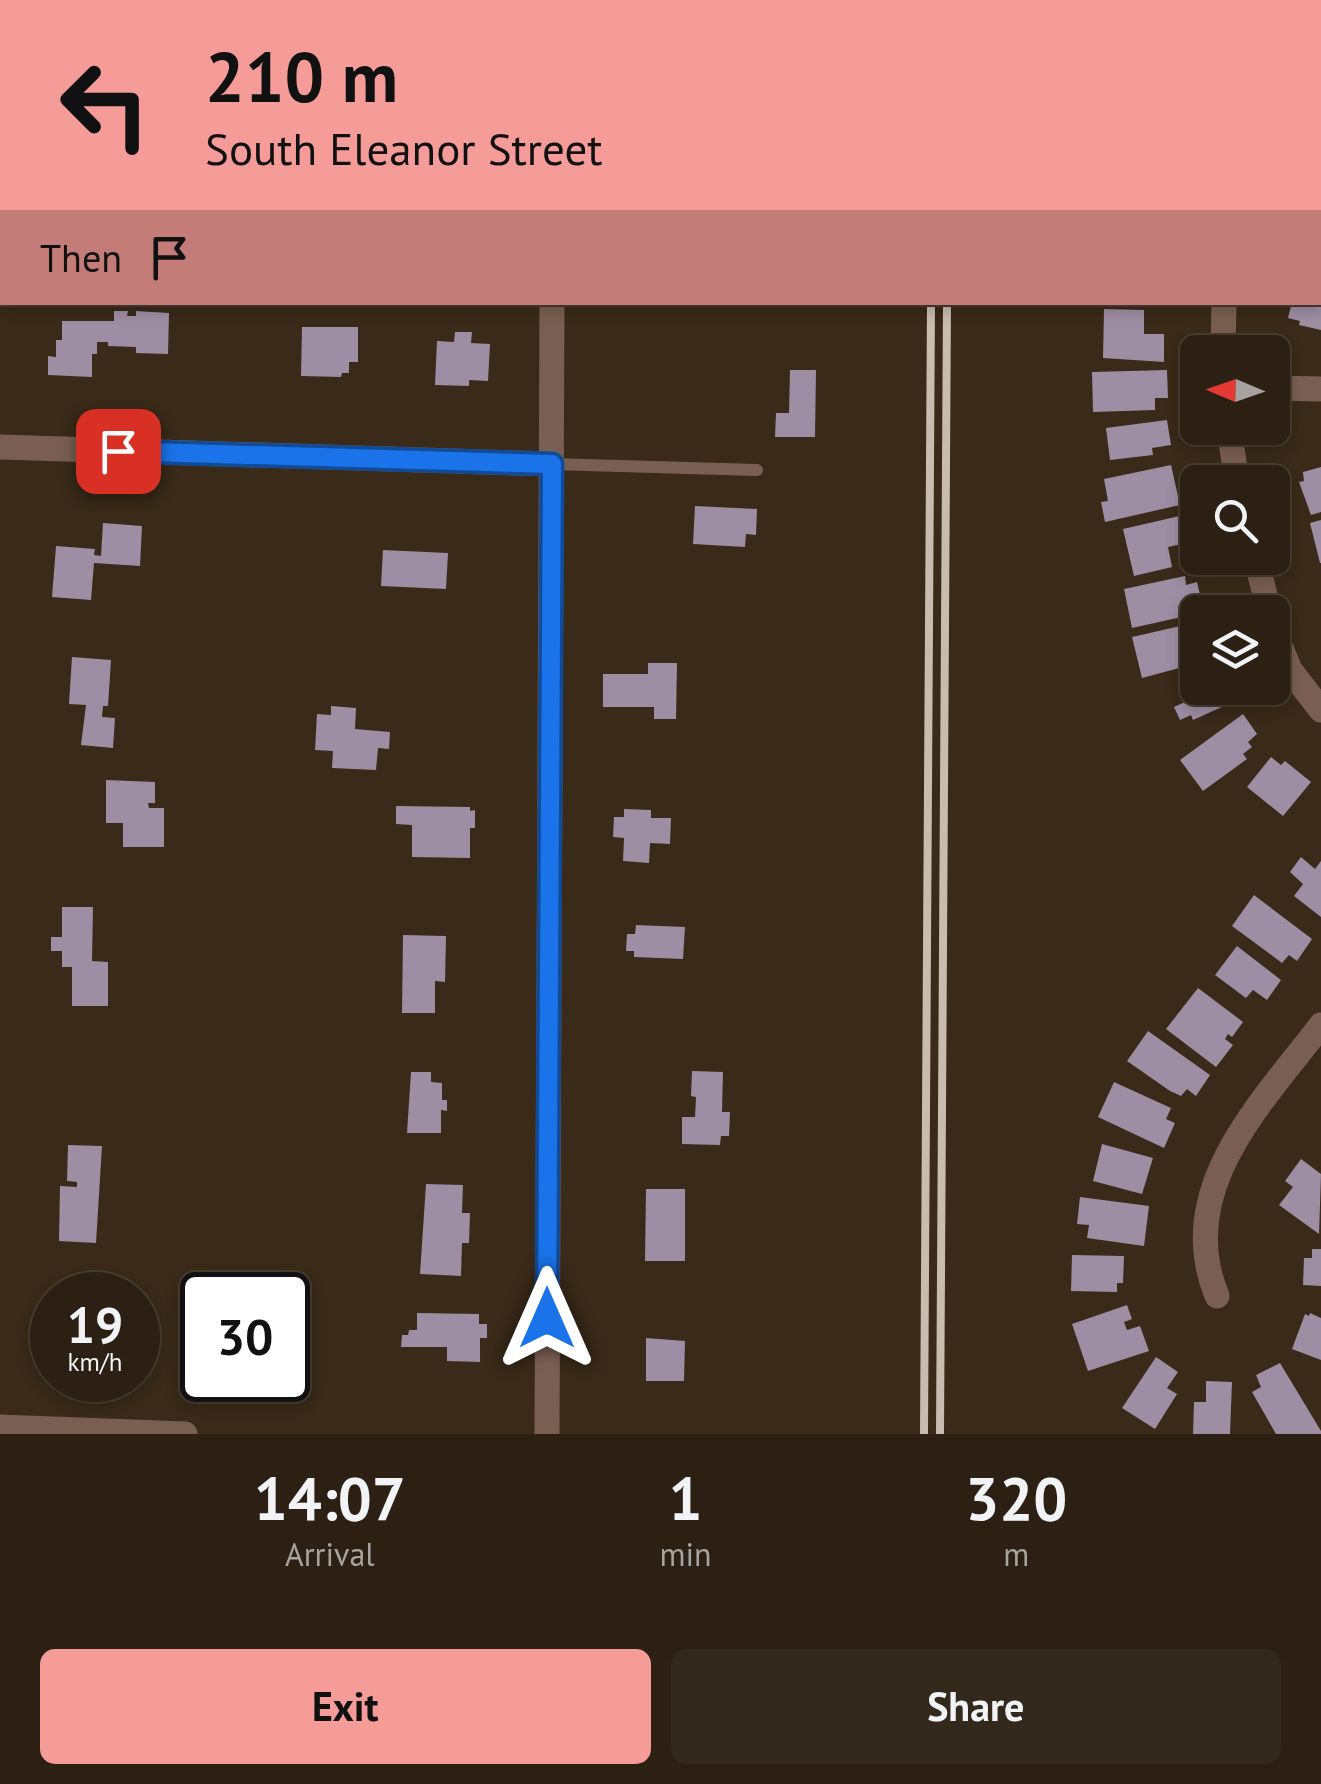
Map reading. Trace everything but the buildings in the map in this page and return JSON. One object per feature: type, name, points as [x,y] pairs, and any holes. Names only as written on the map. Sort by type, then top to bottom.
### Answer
[{"type":"street","points":[[547,1434],[552,305]]},
{"type":"street","points":[[1223,335],[1224,305]]},
{"type":"street","points":[[1290,388],[1321,389]]},
{"type":"street","points":[[0,447],[552,464]]},
{"type":"street","points":[[1290,670],[1321,710]]},
{"type":"street","points":[[1217,1296],[1207,1248],[1209,1203],[1216,1176],[1236,1137],[1321,1025]]},
{"type":"street","points":[[0,1427],[185,1434]]},
{"type":"lane","points":[[552,464],[757,470]]},
{"type":"railway","points":[[924,1434],[931,305]]},
{"type":"railway","points":[[940,1434],[947,305]]},
{"type":"route","points":[[118,451],[552,464],[547,1318]]}]
